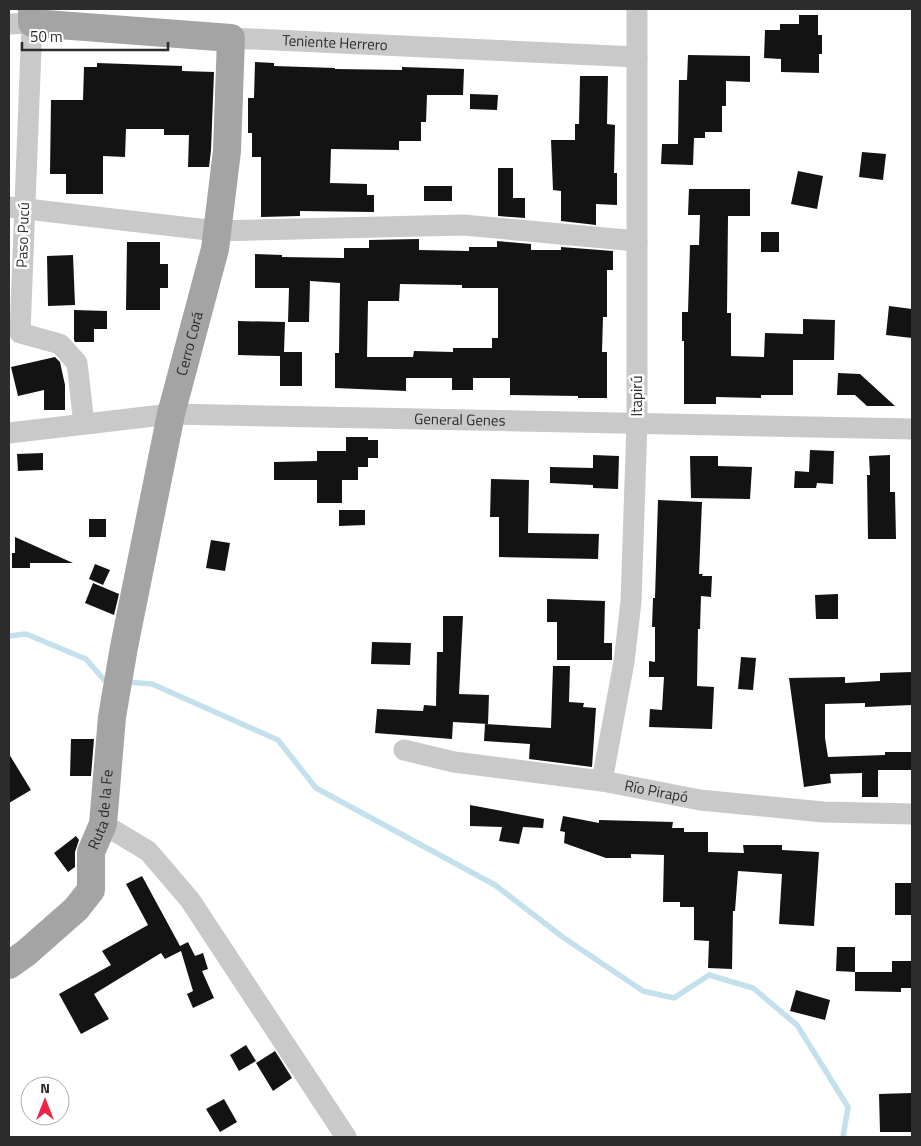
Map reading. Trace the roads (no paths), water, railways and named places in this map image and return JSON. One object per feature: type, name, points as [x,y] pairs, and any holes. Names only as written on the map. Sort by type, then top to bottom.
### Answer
[{"type":"main road","name":"Teniente Herrero","points":[[24,19],[231,38]]},
{"type":"main road","name":"Cerro Corá","points":[[124,647],[171,414],[215,249],[228,152],[231,38]]},
{"type":"main road","name":"Ruta de la Fe","points":[[9,965],[26,953],[76,909],[91,890],[91,852],[103,824],[112,718],[124,647]]},
{"type":"street","name":"Itapirú","points":[[602,781],[624,662],[631,602],[637,424],[637,9]]},
{"type":"street","name":"Paso Pucú","points":[[24,19],[17,208],[20,333],[60,344],[77,364],[84,424]]},
{"type":"street","name":"Teniente Herrero","points":[[231,38],[637,58]]},
{"type":"street","points":[[17,208],[217,231],[464,225],[637,241]]},
{"type":"street","name":"General Genes","points":[[9,433],[171,414],[912,429]]},
{"type":"street","name":"Río Pirapó","points":[[404,750],[454,762],[602,781],[709,801],[823,812],[912,814]]},
{"type":"street","points":[[103,824],[148,851],[190,900],[346,1137]]},
{"type":"waterway","points":[[9,636],[26,634],[86,659],[105,681],[112,681]]},
{"type":"waterway","points":[[126,682],[152,684],[278,740],[316,788],[495,885],[564,938],[643,991],[674,998],[709,975],[753,988],[797,1025],[848,1107],[843,1137]]}]
